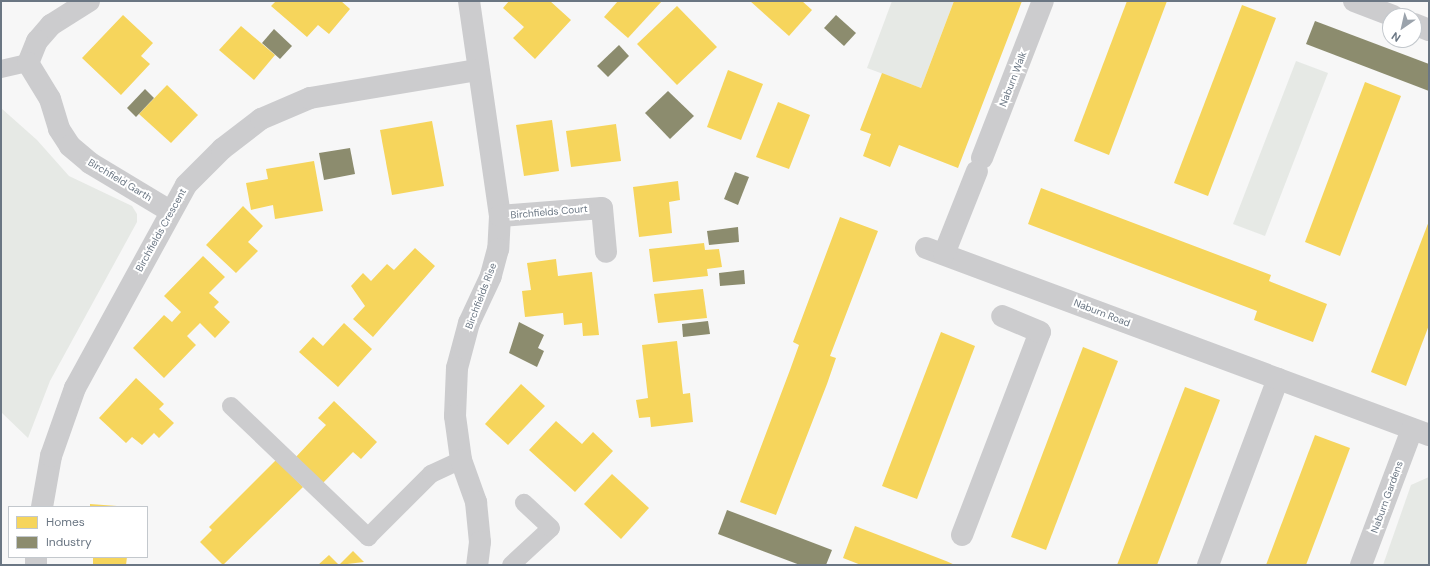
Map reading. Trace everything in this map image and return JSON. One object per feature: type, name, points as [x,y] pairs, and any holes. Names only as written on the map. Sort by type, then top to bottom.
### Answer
[{"type":"street","points":[[28,63],[37,41],[51,24],[89,1]]},
{"type":"street","name":"Birchfields Rise","points":[[470,1],[478,70],[500,216],[492,270],[469,323],[457,368],[455,416],[461,460],[476,502],[480,542],[477,565]]},
{"type":"street","name":"Naburn Walk","points":[[935,251],[979,164],[1043,1]]},
{"type":"street","points":[[1354,1],[1382,12]]},
{"type":"street","name":"Birchfield Garth","points":[[28,63],[47,93],[70,146],[90,163],[170,211]]},
{"type":"street","name":"Birchfields Crescent","points":[[42,506],[51,456],[75,388],[170,211],[186,185],[222,149],[261,120],[310,98],[478,70]]},
{"type":"street","name":"Birchfields Court","points":[[500,216],[602,208],[606,252]]},
{"type":"street","name":"Naburn Road","points":[[935,251],[1420,432]]},
{"type":"street","points":[[962,534],[1040,332],[1002,316]]},
{"type":"street","points":[[1208,565],[1278,379]]},
{"type":"street","name":"Naburn Gardens","points":[[1361,565],[1420,432]]},
{"type":"lane","points":[[1,69],[28,63]]},
{"type":"lane","points":[[231,406],[368,537],[431,474],[461,460]]},
{"type":"lane","points":[[511,565],[551,528],[524,503]]},
{"type":"shaded area","points":[[892,1],[954,1],[921,88],[867,68]]},
{"type":"shaded area","points":[[1296,61],[1328,73],[1265,236],[1233,224]]},
{"type":"shaded area","points":[[1,108],[37,140],[69,176],[132,206],[137,214],[137,222],[50,381],[28,438],[1,412]]},
{"type":"shaded area","points":[[1429,477],[1429,565],[1383,565],[1411,485]]},
{"type":"building: Homes","points":[[276,1],[341,1],[350,9],[329,34],[318,25],[307,37],[271,6]]},
{"type":"building: Homes","points":[[509,1],[550,1],[571,20],[535,59],[513,38],[524,27],[503,8]]},
{"type":"building: Homes","points":[[618,1],[662,1],[628,38],[604,17]]},
{"type":"building: Homes","points":[[750,1],[802,1],[812,10],[789,36]]},
{"type":"building: Homes","points":[[954,1],[1022,1],[958,168],[899,145],[890,167],[863,156],[871,134],[860,130],[882,73],[921,88]]},
{"type":"building: Homes","points":[[1127,1],[1167,1],[1109,155],[1074,141]]},
{"type":"building: Homes","points":[[1242,5],[1276,18],[1208,196],[1174,183]]},
{"type":"building: Homes","points":[[677,6],[717,47],[677,85],[637,44]]},
{"type":"building: Homes","points":[[123,15],[153,43],[141,56],[150,64],[121,95],[82,58]]},
{"type":"building: Homes","points":[[241,26],[275,55],[254,80],[219,50]]},
{"type":"building: Homes","points":[[728,70],[763,84],[741,140],[707,127]]},
{"type":"building: Homes","points":[[1365,82],[1401,96],[1340,256],[1305,242]]},
{"type":"building: Homes","points":[[167,85],[198,115],[171,143],[139,114]]},
{"type":"building: Homes","points":[[778,102],[810,115],[789,169],[756,157]]},
{"type":"building: Homes","points":[[552,120],[559,171],[524,176],[516,125]]},
{"type":"building: Homes","points":[[432,121],[444,186],[392,195],[380,130]]},
{"type":"building: Homes","points":[[616,124],[621,161],[571,167],[566,131]]},
{"type":"building: Homes","points":[[314,161],[323,211],[275,219],[273,205],[251,210],[246,183],[268,179],[266,169]]},
{"type":"building: Homes","points":[[678,181],[680,200],[669,202],[672,233],[639,237],[633,187]]},
{"type":"building: Homes","points":[[1041,188],[1271,275],[1269,281],[1327,304],[1313,342],[1254,320],[1257,311],[1028,224]]},
{"type":"building: Homes","points":[[243,206],[263,226],[248,242],[258,251],[236,273],[206,245]]},
{"type":"building: Homes","points":[[840,217],[878,231],[830,356],[836,358],[827,384],[776,515],[740,502],[799,345],[793,342]]},
{"type":"building: Homes","points":[[1429,221],[1429,325],[1406,386],[1371,372]]},
{"type":"building: Homes","points":[[704,243],[705,250],[719,249],[722,267],[707,269],[708,276],[653,282],[649,249]]},
{"type":"building: Homes","points":[[415,248],[435,266],[373,337],[353,319],[365,306],[351,286],[363,273],[371,281],[387,264],[394,270]]},
{"type":"building: Homes","points":[[203,256],[225,277],[209,293],[219,302],[214,307],[230,322],[215,338],[200,323],[187,336],[196,345],[164,378],[133,348],[164,315],[172,322],[181,312],[164,296]]},
{"type":"building: Homes","points":[[556,259],[558,276],[592,272],[599,335],[583,336],[582,323],[564,325],[563,313],[525,317],[522,291],[531,290],[527,263]]},
{"type":"building: Homes","points":[[703,289],[707,318],[658,323],[654,294]]},
{"type":"building: Homes","points":[[344,323],[372,349],[338,387],[299,352],[313,337],[323,346]]},
{"type":"building: Homes","points":[[941,332],[975,346],[917,499],[882,486]]},
{"type":"building: Homes","points":[[677,341],[683,394],[690,393],[693,422],[651,427],[650,417],[639,418],[636,400],[648,398],[642,345]]},
{"type":"building: Homes","points":[[1083,347],[1118,361],[1046,550],[1011,537]]},
{"type":"building: Homes","points":[[136,378],[164,404],[159,409],[174,423],[159,438],[154,433],[142,445],[132,437],[126,443],[99,418]]},
{"type":"building: Homes","points":[[521,384],[545,406],[508,445],[485,424]]},
{"type":"building: Homes","points":[[1185,387],[1220,400],[1157,565],[1117,565]]},
{"type":"building: Homes","points":[[334,401],[377,442],[361,459],[353,452],[321,485],[294,459],[326,425],[318,418]]},
{"type":"building: Homes","points":[[556,421],[582,444],[593,432],[613,451],[575,492],[529,450]]},
{"type":"building: Homes","points":[[1315,435],[1350,448],[1306,565],[1266,565]]},
{"type":"building: Homes","points":[[276,460],[303,487],[223,565],[200,542],[212,530],[209,527]]},
{"type":"building: Homes","points":[[612,474],[649,508],[621,539],[584,504]]},
{"type":"building: Homes","points":[[90,504],[117,506],[90,506]]},
{"type":"building: Homes","points":[[855,526],[955,565],[861,565],[843,558]]},
{"type":"building: Homes","points":[[353,551],[364,562],[339,565]]},
{"type":"building: Homes","points":[[329,555],[339,565],[318,565]]},
{"type":"building: Homes","points":[[93,558],[127,558],[126,565],[93,565]]},
{"type":"building: Industry","points":[[836,15],[856,33],[844,46],[824,28]]},
{"type":"building: Industry","points":[[1315,21],[1382,46],[1382,48],[1387,48],[1429,64],[1429,91],[1306,44]]},
{"type":"building: Industry","points":[[274,29],[292,46],[280,59],[262,43]]},
{"type":"building: Industry","points":[[619,45],[629,56],[608,77],[597,66]]},
{"type":"building: Industry","points":[[145,89],[154,98],[136,117],[127,108]]},
{"type":"building: Industry","points":[[668,91],[694,116],[670,139],[645,113]]},
{"type":"building: Industry","points":[[350,148],[355,174],[324,180],[319,153]]},
{"type":"building: Industry","points":[[735,172],[749,177],[738,205],[724,199]]},
{"type":"building: Industry","points":[[738,227],[739,242],[709,245],[707,231]]},
{"type":"building: Industry","points":[[744,270],[745,284],[720,286],[719,273]]},
{"type":"building: Industry","points":[[708,321],[710,334],[683,337],[682,324]]},
{"type":"building: Industry","points":[[519,322],[544,335],[538,348],[544,351],[537,367],[509,353]]},
{"type":"building: Industry","points":[[727,510],[832,550],[826,565],[800,565],[718,534]]}]
